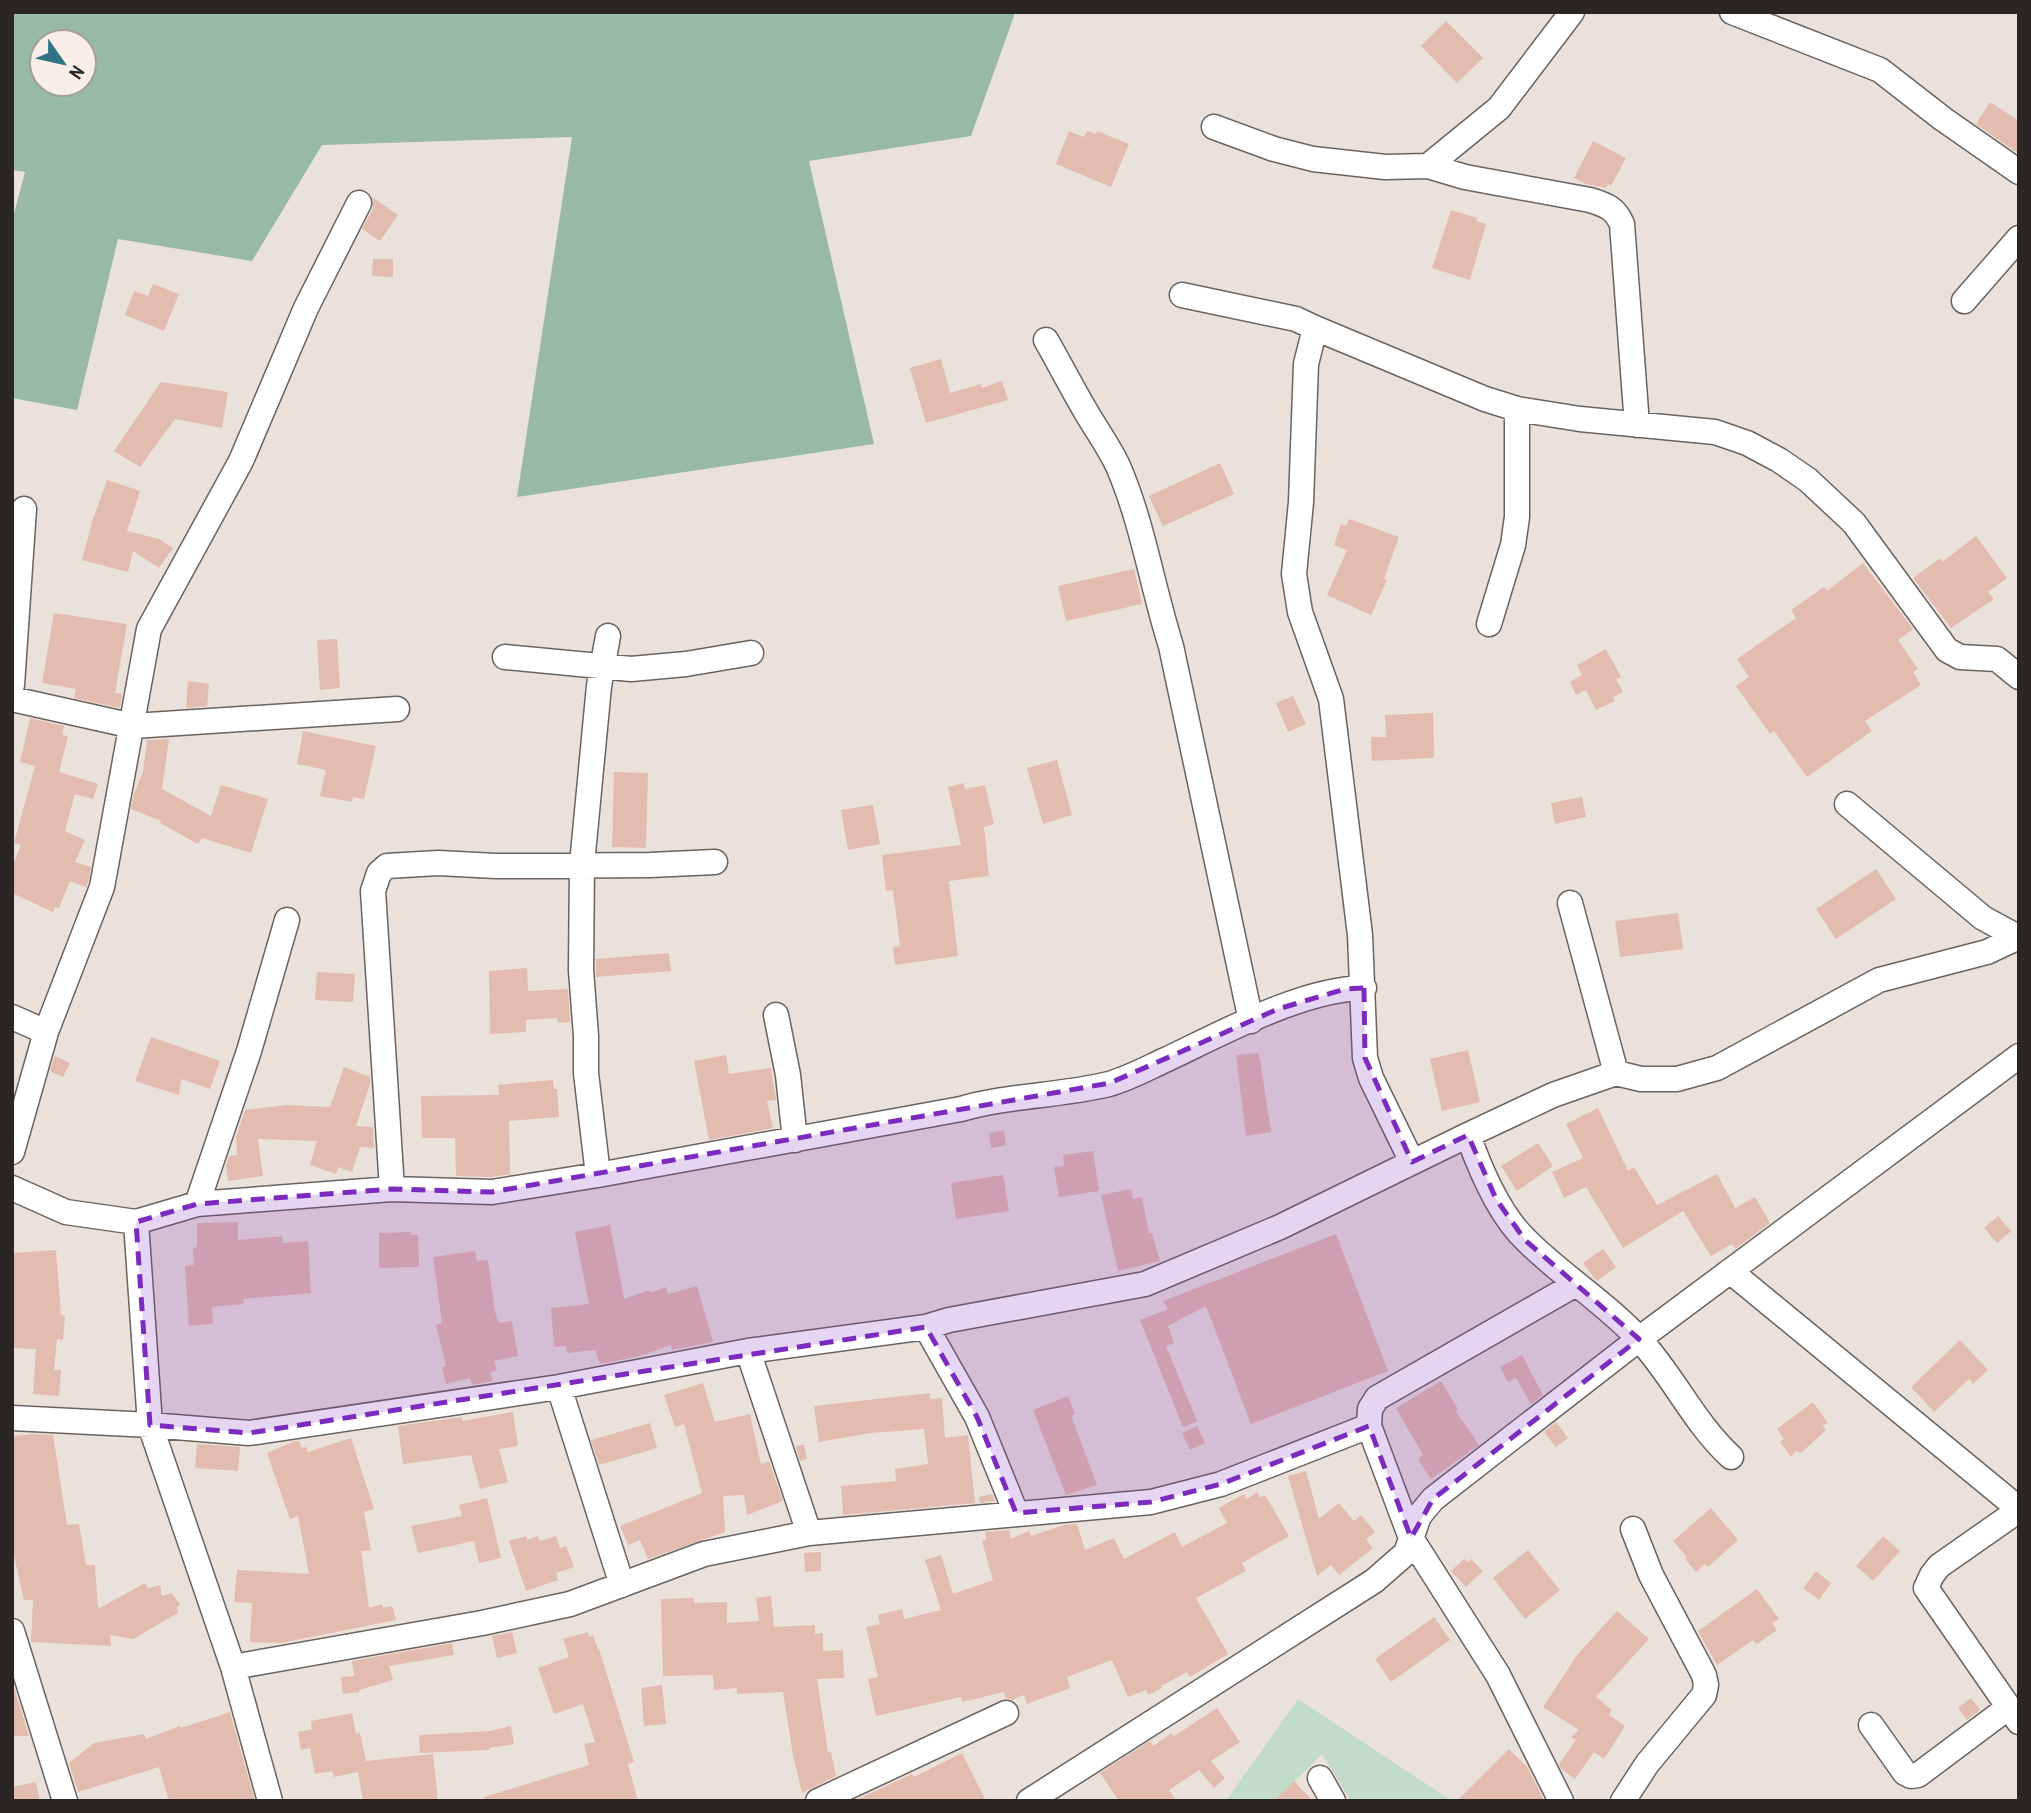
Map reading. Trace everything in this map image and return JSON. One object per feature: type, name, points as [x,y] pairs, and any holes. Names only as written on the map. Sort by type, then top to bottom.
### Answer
[{"type":"street","points":[[1427,166],[1499,108],[1572,12]]},
{"type":"street","points":[[1732,12],[1880,70],[1943,119],[2019,172]]},
{"type":"street","points":[[1214,127],[1267,147],[1313,159],[1385,167],[1427,166],[1477,179],[1590,200],[1617,213],[1622,224],[1637,425]]},
{"type":"street","points":[[12,1152],[46,1032],[102,887],[149,629],[241,461],[306,308],[359,203]]},
{"type":"street","points":[[1964,302],[2019,238]]},
{"type":"street","points":[[1182,295],[1296,320],[1485,399],[1517,409],[1580,419],[1715,432],[1747,443],[1808,480],[1854,523],[1947,650],[1959,657],[1997,659],[2019,677]]},
{"type":"street","points":[[1315,328],[1306,363],[1301,502],[1294,574],[1300,612],[1331,699],[1360,934],[1365,1058],[1371,1078],[1412,1162]]},
{"type":"street","points":[[1046,340],[1119,468],[1144,541],[1160,613],[1171,646],[1251,1021]]},
{"type":"street","points":[[1489,624],[1513,545],[1517,517],[1517,409]]},
{"type":"street","points":[[12,685],[24,509]]},
{"type":"street","points":[[598,1175],[586,1073],[581,970],[582,864],[601,667],[608,636]]},
{"type":"street","points":[[505,657],[631,669],[686,664],[751,653]]},
{"type":"street","points":[[12,699],[133,726],[397,709]]},
{"type":"street","points":[[1847,804],[1983,918],[2018,937]]},
{"type":"street","points":[[392,1189],[373,891],[379,873],[387,866],[438,863],[496,866],[650,866],[715,862]]},
{"type":"street","points":[[1570,903],[1616,1073]]},
{"type":"street","points":[[197,1204],[248,1051],[287,920]]},
{"type":"street","points":[[12,1418],[249,1433],[559,1387],[748,1351],[926,1327],[949,1320],[1145,1284],[1280,1227],[1553,1095],[1616,1073],[1641,1079],[1677,1079],[1697,1075],[1717,1068],[1879,980],[1987,951],[2018,937]]},
{"type":"street","points":[[12,1188],[66,1212],[136,1222],[197,1204],[392,1189],[492,1192],[795,1140],[961,1109],[984,1102],[1110,1083],[1278,1009],[1324,993],[1364,988]]},
{"type":"street","points":[[776,1015],[788,1075],[795,1140]]},
{"type":"street","points":[[12,1017],[46,1032]]},
{"type":"street","points":[[1029,1801],[1374,1581],[1406,1553],[1419,1516],[1433,1499],[1639,1339],[2019,1056]]},
{"type":"street","points":[[1468,1135],[1496,1199],[1525,1240],[1639,1339],[1668,1374],[1707,1433],[1731,1457]]},
{"type":"street","points":[[136,1222],[150,1425],[233,1667],[270,1801]]},
{"type":"street","points":[[1731,1271],[2019,1509],[1939,1566],[1926,1588],[2014,1715],[1918,1775],[1911,1776],[1905,1773],[1871,1725]]},
{"type":"street","points":[[1561,1801],[1498,1675],[1411,1538],[1368,1426],[1370,1409],[1377,1398],[1576,1284]]},
{"type":"street","points":[[926,1327],[977,1417],[1016,1513]]},
{"type":"street","points":[[748,1351],[810,1533]]},
{"type":"street","points":[[559,1387],[622,1585]]},
{"type":"street","points":[[233,1667],[482,1623],[570,1604],[704,1554],[810,1533],[1163,1499],[1221,1484],[1368,1426]]},
{"type":"street","points":[[1623,1801],[1647,1764],[1703,1695],[1706,1685],[1704,1675],[1651,1575],[1633,1530]]},
{"type":"street","points":[[12,1631],[65,1801]]},
{"type":"street","points":[[830,1798],[1006,1713]]},
{"type":"street","points":[[1320,1778],[1333,1801]]},
{"type":"highlighted area","points":[[1364,988],[1365,1058],[1412,1162],[1468,1135],[1496,1199],[1525,1240],[1639,1339],[1433,1499],[1411,1538],[1369,1426],[1221,1484],[1151,1502],[1016,1513],[977,1417],[926,1327],[249,1433],[150,1425],[136,1222],[197,1204],[392,1189],[492,1192],[1110,1083],[1278,1009],[1345,989]]},
{"type":"green space","points":[[12,12],[1014,12],[971,136],[809,161],[874,444],[517,497],[572,137],[322,145],[252,261],[118,239],[77,410],[12,398],[12,221],[25,172],[12,170]]},
{"type":"green space","points":[[1298,1699],[1452,1801],[1351,1801],[1322,1754],[1275,1801],[1226,1801]]},
{"type":"building","points":[[1446,21],[1483,58],[1457,83],[1421,46]]},
{"type":"building","points":[[1990,102],[2019,121],[2019,154],[1976,124]]},
{"type":"building","points":[[1069,131],[1084,137],[1087,131],[1096,134],[1097,131],[1129,144],[1111,187],[1056,164]]},
{"type":"building","points":[[1593,141],[1626,158],[1611,186],[1608,184],[1606,188],[1586,184],[1574,178]]},
{"type":"building","points":[[372,197],[398,215],[380,241],[362,229],[373,209]]},
{"type":"building","points":[[1451,210],[1477,218],[1476,221],[1486,224],[1470,280],[1432,268]]},
{"type":"building","points":[[373,259],[393,259],[393,277],[372,276]]},
{"type":"building","points":[[153,284],[179,294],[164,331],[125,315],[134,291],[148,296]]},
{"type":"building","points":[[941,359],[950,393],[981,384],[982,388],[1002,381],[1008,400],[926,423],[910,368]]},
{"type":"building","points":[[161,382],[228,392],[222,428],[175,419],[140,467],[114,451]]},
{"type":"building","points":[[1220,463],[1234,494],[1163,526],[1149,496]]},
{"type":"building","points":[[107,480],[140,491],[127,531],[159,539],[173,548],[159,568],[133,551],[128,572],[82,560]]},
{"type":"building","points":[[1349,519],[1399,537],[1384,579],[1387,580],[1371,615],[1327,595],[1347,550],[1334,545],[1341,524],[1346,526]]},
{"type":"building","points":[[1976,536],[2007,578],[1988,592],[1994,599],[1951,628],[1913,578],[1940,558],[1942,562]]},
{"type":"building","points":[[1863,563],[1913,629],[1898,640],[1918,669],[1913,672],[1921,685],[1865,721],[1872,731],[1807,777],[1774,731],[1770,734],[1736,686],[1749,677],[1737,659],[1796,618],[1791,610],[1824,587],[1827,591]]},
{"type":"building","points":[[1134,569],[1142,604],[1066,621],[1058,586]]},
{"type":"building","points":[[54,613],[127,624],[115,693],[122,694],[120,708],[74,698],[76,689],[42,683]]},
{"type":"building","points":[[337,639],[340,688],[320,690],[317,640]]},
{"type":"building","points":[[1606,649],[1621,677],[1616,679],[1623,692],[1613,697],[1615,701],[1596,710],[1586,690],[1576,695],[1570,682],[1582,675],[1577,665]]},
{"type":"building","points":[[188,681],[209,684],[207,706],[186,708]]},
{"type":"building","points":[[1293,696],[1306,724],[1288,732],[1276,703]]},
{"type":"building","points":[[1433,713],[1434,758],[1372,761],[1371,737],[1386,737],[1385,715]]},
{"type":"building","points":[[30,718],[64,726],[62,735],[68,736],[59,772],[98,784],[93,799],[75,794],[65,831],[85,840],[75,862],[91,867],[88,883],[86,887],[70,881],[59,908],[55,907],[53,912],[12,893],[12,867],[21,845],[14,843],[35,766],[20,762]]},
{"type":"building","points":[[303,731],[376,746],[364,799],[353,797],[352,802],[320,796],[326,770],[297,764]]},
{"type":"building","points":[[169,739],[162,789],[211,816],[221,785],[268,799],[251,853],[202,838],[198,844],[160,823],[161,821],[131,809],[143,772],[147,740]]},
{"type":"building","points":[[1057,760],[1072,815],[1043,824],[1027,768]]},
{"type":"building","points":[[614,772],[648,773],[646,848],[612,847]]},
{"type":"building","points":[[964,783],[965,789],[985,785],[994,824],[984,827],[989,876],[949,881],[958,956],[895,965],[893,947],[900,946],[893,890],[886,891],[882,855],[961,845],[948,787]]},
{"type":"building","points":[[1582,797],[1586,817],[1555,824],[1551,803]]},
{"type":"building","points":[[873,805],[880,844],[848,850],[841,810]]},
{"type":"building","points":[[1876,869],[1896,899],[1836,939],[1816,909]]},
{"type":"building","points":[[1678,913],[1683,949],[1620,957],[1615,921]]},
{"type":"building","points":[[669,953],[671,971],[596,977],[596,959]]},
{"type":"building","points":[[527,968],[528,991],[568,989],[570,1022],[558,1023],[557,1018],[526,1020],[526,1032],[490,1034],[489,971]]},
{"type":"building","points":[[317,972],[355,974],[353,1002],[315,1000]]},
{"type":"building","points":[[151,1037],[220,1061],[210,1089],[181,1079],[179,1095],[135,1081]]},
{"type":"building","points":[[1468,1050],[1480,1102],[1442,1111],[1430,1059]]},
{"type":"building","points":[[1259,1053],[1271,1132],[1246,1136],[1236,1055]]},
{"type":"building","points":[[726,1055],[729,1074],[771,1068],[776,1100],[767,1101],[773,1128],[709,1140],[694,1061]]},
{"type":"building","points":[[55,1056],[70,1063],[63,1077],[50,1071]]},
{"type":"building","points":[[344,1067],[370,1077],[356,1126],[373,1127],[374,1148],[360,1147],[352,1172],[338,1167],[336,1174],[310,1165],[317,1141],[258,1139],[263,1176],[228,1181],[226,1166],[229,1156],[237,1155],[236,1137],[245,1110],[286,1105],[330,1107]]},
{"type":"building","points":[[553,1080],[554,1089],[557,1089],[559,1117],[509,1121],[510,1174],[491,1177],[456,1176],[455,1138],[422,1138],[421,1096],[499,1095],[498,1085]]},
{"type":"building","points":[[1598,1108],[1628,1171],[1634,1167],[1657,1205],[1717,1174],[1735,1208],[1755,1197],[1770,1223],[1735,1249],[1732,1244],[1711,1256],[1683,1211],[1623,1248],[1586,1187],[1564,1198],[1552,1172],[1583,1158],[1566,1124]]},
{"type":"building","points":[[1004,1130],[1006,1145],[991,1148],[989,1133]]},
{"type":"building","points":[[1538,1143],[1553,1166],[1517,1191],[1501,1166]]},
{"type":"building","points":[[1093,1151],[1099,1191],[1059,1197],[1054,1167],[1064,1166],[1063,1155]]},
{"type":"building","points":[[1003,1175],[1009,1211],[956,1219],[951,1183]]},
{"type":"building","points":[[1131,1189],[1133,1199],[1142,1197],[1149,1234],[1152,1233],[1160,1261],[1118,1271],[1101,1195]]},
{"type":"building","points":[[1998,1216],[2011,1231],[1997,1243],[1984,1228]]},
{"type":"building","points":[[238,1222],[238,1240],[282,1236],[283,1243],[308,1241],[311,1293],[243,1299],[244,1304],[212,1307],[213,1324],[189,1326],[185,1266],[194,1265],[193,1248],[197,1247],[197,1223]]},
{"type":"building","points":[[610,1225],[624,1299],[649,1290],[650,1293],[666,1287],[668,1294],[697,1286],[713,1342],[672,1350],[671,1345],[640,1356],[600,1364],[595,1350],[567,1353],[566,1346],[554,1347],[551,1308],[589,1304],[575,1232]]},
{"type":"building","points":[[411,1232],[411,1235],[418,1235],[419,1267],[379,1268],[379,1233]]},
{"type":"building","points":[[1336,1234],[1388,1371],[1251,1424],[1206,1306],[1168,1326],[1174,1343],[1166,1346],[1197,1421],[1183,1427],[1140,1320],[1168,1309],[1163,1301]]},
{"type":"building","points":[[1603,1249],[1616,1267],[1597,1281],[1583,1263]]},
{"type":"building","points":[[56,1250],[61,1315],[65,1316],[63,1340],[57,1339],[54,1370],[61,1370],[59,1396],[33,1394],[36,1349],[12,1348],[12,1253]]},
{"type":"building","points":[[475,1251],[477,1261],[488,1260],[495,1312],[499,1323],[512,1321],[518,1356],[494,1361],[497,1370],[490,1372],[493,1381],[472,1385],[470,1378],[446,1384],[442,1367],[446,1366],[436,1325],[442,1323],[433,1257]]},
{"type":"building","points":[[1960,1340],[1988,1370],[1973,1384],[1969,1379],[1934,1412],[1911,1387]]},
{"type":"building","points":[[1522,1355],[1543,1395],[1531,1404],[1516,1378],[1508,1382],[1500,1367]]},
{"type":"building","points":[[1441,1381],[1458,1409],[1455,1410],[1479,1445],[1431,1479],[1418,1459],[1423,1455],[1396,1408]]},
{"type":"building","points":[[703,1383],[715,1422],[750,1414],[761,1465],[769,1461],[783,1501],[747,1515],[744,1495],[723,1496],[725,1532],[648,1559],[640,1540],[628,1545],[620,1526],[702,1493],[684,1424],[675,1427],[664,1395]]},
{"type":"building","points":[[930,1393],[930,1399],[942,1398],[945,1438],[968,1435],[975,1503],[843,1515],[841,1486],[896,1481],[895,1469],[928,1464],[924,1429],[871,1433],[819,1442],[814,1406]]},
{"type":"building","points":[[1068,1396],[1075,1414],[1071,1416],[1097,1485],[1066,1495],[1033,1410]]},
{"type":"building","points":[[1813,1402],[1828,1423],[1822,1425],[1826,1430],[1801,1453],[1796,1451],[1791,1457],[1780,1442],[1784,1439],[1777,1429]]},
{"type":"building","points":[[513,1412],[518,1446],[499,1449],[508,1482],[480,1489],[471,1455],[403,1464],[398,1426],[462,1417],[462,1421]]},
{"type":"building","points":[[1556,1422],[1568,1438],[1556,1447],[1544,1432]]},
{"type":"building","points":[[650,1423],[657,1448],[599,1465],[591,1440]]},
{"type":"building","points":[[1197,1426],[1205,1443],[1190,1450],[1182,1433]]},
{"type":"building","points":[[53,1435],[67,1525],[79,1524],[86,1565],[95,1565],[98,1609],[145,1583],[148,1588],[160,1585],[162,1596],[172,1593],[180,1605],[177,1607],[178,1613],[133,1639],[110,1635],[111,1646],[31,1642],[33,1600],[24,1600],[12,1547],[12,1436]]},
{"type":"building","points":[[351,1438],[374,1509],[364,1512],[371,1550],[361,1551],[369,1608],[382,1604],[383,1608],[392,1606],[396,1620],[281,1643],[250,1642],[252,1603],[234,1602],[237,1570],[309,1574],[298,1516],[290,1519],[267,1453],[295,1441],[299,1441],[302,1448],[306,1447],[308,1452]]},
{"type":"building","points":[[197,1444],[240,1447],[238,1471],[195,1468]]},
{"type":"building","points":[[804,1445],[807,1459],[800,1461],[796,1446]]},
{"type":"building","points":[[1306,1471],[1319,1519],[1339,1503],[1354,1521],[1361,1515],[1375,1532],[1366,1539],[1373,1548],[1339,1575],[1331,1565],[1317,1576],[1288,1476]]},
{"type":"building","points":[[1257,1492],[1260,1498],[1265,1495],[1289,1536],[1242,1563],[1246,1571],[1196,1598],[1228,1654],[1190,1677],[1187,1672],[1148,1695],[1146,1690],[1128,1697],[1112,1660],[1067,1677],[1070,1688],[1027,1704],[1024,1695],[1012,1700],[1006,1698],[1004,1692],[962,1702],[961,1697],[876,1716],[868,1679],[878,1677],[866,1627],[880,1624],[878,1615],[902,1609],[904,1619],[941,1610],[925,1560],[941,1555],[953,1594],[993,1580],[982,1541],[986,1540],[985,1532],[1009,1530],[1011,1539],[1029,1531],[1031,1536],[1064,1525],[1077,1524],[1085,1550],[1114,1538],[1124,1559],[1175,1532],[1182,1547],[1227,1523],[1219,1508],[1244,1494],[1247,1499]]},
{"type":"building","points":[[992,1494],[995,1501],[980,1503],[979,1497]]},
{"type":"building","points":[[487,1498],[501,1558],[479,1563],[474,1541],[418,1553],[411,1526],[462,1516],[459,1505]]},
{"type":"building","points":[[1711,1508],[1738,1540],[1708,1567],[1705,1564],[1696,1572],[1673,1541]]},
{"type":"building","points":[[526,1536],[527,1540],[538,1536],[540,1541],[556,1536],[560,1548],[566,1546],[574,1567],[556,1573],[558,1580],[526,1591],[509,1541]]},
{"type":"building","points":[[1883,1536],[1900,1551],[1873,1581],[1856,1566]]},
{"type":"building","points":[[1528,1550],[1560,1590],[1525,1619],[1493,1578]]},
{"type":"building","points":[[821,1552],[821,1571],[805,1572],[804,1553]]},
{"type":"building","points":[[1464,1559],[1468,1562],[1471,1559],[1483,1571],[1466,1587],[1451,1571]]},
{"type":"building","points":[[1816,1571],[1831,1583],[1819,1600],[1803,1588]]},
{"type":"building","points":[[1757,1589],[1779,1619],[1772,1623],[1777,1630],[1757,1644],[1753,1640],[1717,1665],[1698,1631]]},
{"type":"building","points":[[771,1596],[774,1627],[815,1625],[815,1634],[823,1633],[823,1651],[843,1650],[844,1678],[817,1679],[828,1752],[831,1752],[836,1776],[802,1793],[783,1692],[737,1694],[737,1688],[714,1690],[713,1675],[663,1676],[661,1599],[694,1598],[694,1603],[727,1602],[727,1623],[759,1621],[756,1598]]},
{"type":"building","points":[[1617,1611],[1649,1639],[1596,1697],[1612,1710],[1609,1715],[1625,1726],[1604,1759],[1594,1752],[1575,1779],[1561,1769],[1559,1764],[1576,1740],[1571,1737],[1579,1730],[1543,1707],[1577,1655]]},
{"type":"building","points":[[1434,1617],[1450,1640],[1391,1682],[1375,1659]]},
{"type":"building","points":[[512,1632],[517,1653],[497,1658],[492,1636]]},
{"type":"building","points":[[588,1632],[589,1637],[593,1635],[599,1649],[634,1762],[628,1764],[638,1801],[485,1801],[484,1797],[589,1765],[584,1744],[595,1742],[583,1704],[554,1714],[538,1668],[569,1657],[563,1639]]},
{"type":"building","points":[[452,1643],[454,1655],[389,1666],[393,1680],[359,1692],[343,1694],[341,1677],[354,1676],[352,1661]]},
{"type":"building","points":[[13,1685],[29,1736],[12,1736]]},
{"type":"building","points":[[662,1685],[666,1724],[644,1726],[641,1688]]},
{"type":"building","points":[[1971,1698],[1980,1710],[1967,1720],[1958,1708]]},
{"type":"building","points":[[1217,1708],[1240,1742],[1211,1761],[1225,1778],[1214,1788],[1199,1770],[1169,1790],[1176,1801],[1119,1801],[1100,1773],[1150,1741],[1153,1746],[1172,1733],[1173,1737]]},
{"type":"building","points":[[230,1712],[255,1801],[169,1801],[159,1767],[78,1792],[69,1763],[94,1743],[144,1734],[146,1739]]},
{"type":"building","points":[[352,1713],[366,1761],[433,1754],[438,1801],[363,1801],[358,1772],[334,1777],[332,1771],[315,1774],[310,1748],[301,1750],[298,1732],[312,1729],[311,1721]]},
{"type":"building","points":[[511,1726],[514,1744],[489,1748],[490,1750],[420,1753],[419,1735],[490,1731]]},
{"type":"building","points":[[1509,1749],[1528,1768],[1544,1801],[1457,1801]]},
{"type":"building","points":[[962,1753],[986,1801],[854,1801],[912,1774],[914,1777]]},
{"type":"building","points":[[1294,1781],[1313,1801],[1274,1801]]},
{"type":"building","points":[[36,1782],[40,1801],[12,1801],[12,1787]]}]
